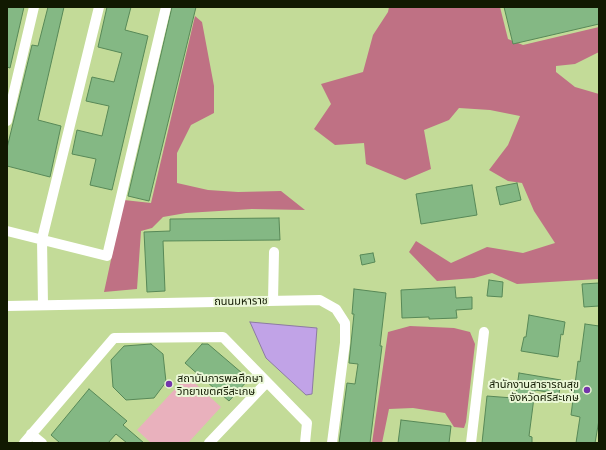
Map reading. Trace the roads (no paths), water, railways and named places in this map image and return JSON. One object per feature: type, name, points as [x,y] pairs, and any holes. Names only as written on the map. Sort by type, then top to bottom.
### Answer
[{"type":"street","points":[[7,122],[34,7]]},
{"type":"street","points":[[43,305],[42,239],[99,7]]},
{"type":"street","points":[[7,231],[107,256],[166,7]]},
{"type":"street","points":[[273,301],[274,252]]},
{"type":"street","name":"ถนนมหาราช","points":[[7,306],[320,300],[336,309],[345,324],[345,343],[332,443]]},
{"type":"street","points":[[470,443],[484,332]]},
{"type":"street","points":[[24,443],[114,338],[223,337],[306,423],[305,443]]},
{"type":"street","points":[[209,443],[267,382]]},
{"type":"street","points":[[31,434],[42,443]]},
{"type":"place","name":"สถาบันการพลศึกษา วิทยาเขตศรีสะเกษ","points":[[169,384]]},
{"type":"place","name":"สำนักงานสาธารณสุข จังหวัดศรีสะเกษ","points":[[587,390]]}]
